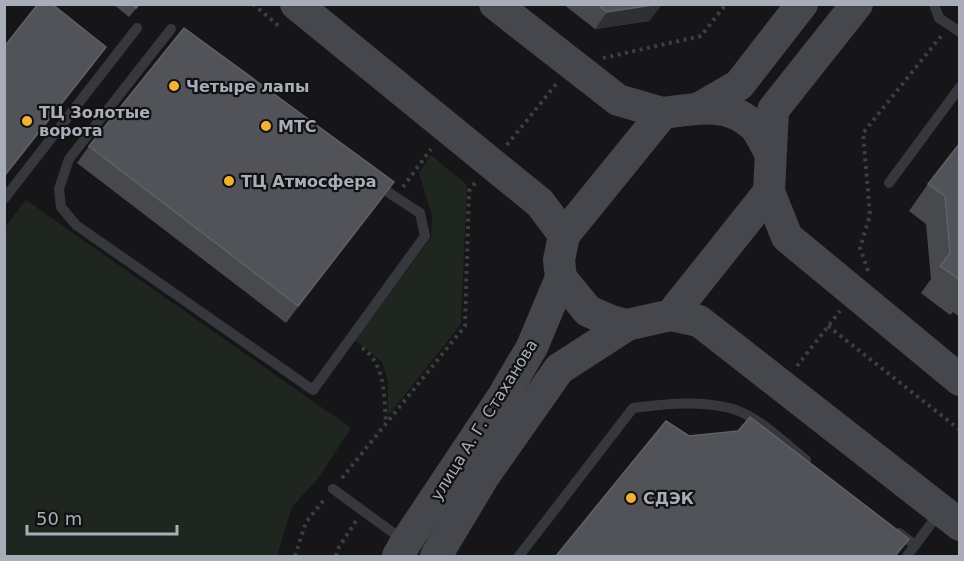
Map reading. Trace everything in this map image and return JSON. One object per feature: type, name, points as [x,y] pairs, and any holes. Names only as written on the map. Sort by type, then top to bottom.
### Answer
[{"type":"main road","points":[[296,4],[540,203],[564,235]]},
{"type":"main road","points":[[495,4],[618,100],[663,113],[699,108],[731,110],[754,126],[770,153]]},
{"type":"main road","points":[[699,108],[739,85],[802,4]]},
{"type":"main road","points":[[857,4],[773,110],[769,192],[787,237],[861,282],[960,380]]},
{"type":"main road","points":[[663,113],[564,235],[559,260],[561,278],[588,311],[611,321],[627,325],[671,315],[699,321],[950,518]]},
{"type":"main road","points":[[671,315],[769,192]]},
{"type":"main road","name":"улица А. Г. Стаханова","points":[[402,549],[532,347],[561,278]]},
{"type":"main road","name":"улица А. Г. Стаханова","points":[[436,556],[484,476],[559,369],[627,325]]},
{"type":"lane","points":[[934,4],[939,18],[960,32]]},
{"type":"lane","points":[[4,199],[137,28]]},
{"type":"lane","points":[[171,29],[69,159],[58,189],[61,207],[76,225],[313,390],[425,236],[420,213],[366,177]]},
{"type":"lane","points":[[889,183],[960,87]]},
{"type":"lane","points":[[519,556],[633,408],[682,402],[731,408],[759,423],[814,466]]},
{"type":"lane","points":[[333,489],[363,510],[402,549]]},
{"type":"lane","points":[[907,556],[915,546],[950,518]]},
{"type":"lane","points":[[887,524],[915,546]]},
{"type":"path","points":[[781,386],[861,282],[860,248],[870,214],[863,133],[950,25]]},
{"type":"path","points":[[395,197],[431,149]]},
{"type":"path","points":[[295,556],[306,522],[465,326],[469,190],[491,163]]},
{"type":"path","points":[[828,326],[960,430]]},
{"type":"path","points":[[350,340],[368,352],[377,367],[383,383],[386,424]]},
{"type":"path","points":[[336,556],[339,547],[363,510]]},
{"type":"shaded area","points":[[431,155],[467,185],[461,324],[388,416],[388,382],[382,362],[355,340],[431,238],[432,216],[419,173]]},
{"type":"shaded area","points":[[26,200],[351,428],[319,477],[292,507],[277,556],[5,556],[5,227]]},
{"type":"building","name":"ТЦ Золотые ворота","points":[[38,4],[52,4],[106,47],[4,176],[4,47]]},
{"type":"building","points":[[597,4],[659,4],[607,12]]},
{"type":"building","name":"ТЦ Атмосфера","points":[[184,28],[394,182],[298,306],[89,146]]},
{"type":"building","points":[[960,143],[960,280],[940,266],[950,253],[945,196],[928,184]]},
{"type":"building","points":[[750,417],[909,539],[895,556],[556,556],[666,421],[689,436],[738,431]]},
{"type":"place","name":"Четыре лапы","points":[[174,86]]},
{"type":"place","name":"ТЦ Золотые ворота","points":[[27,121]]},
{"type":"place","name":"МТС","points":[[266,126]]},
{"type":"place","name":"ТЦ Атмосфера","points":[[229,181]]},
{"type":"place","name":"СДЭК","points":[[631,498]]}]
